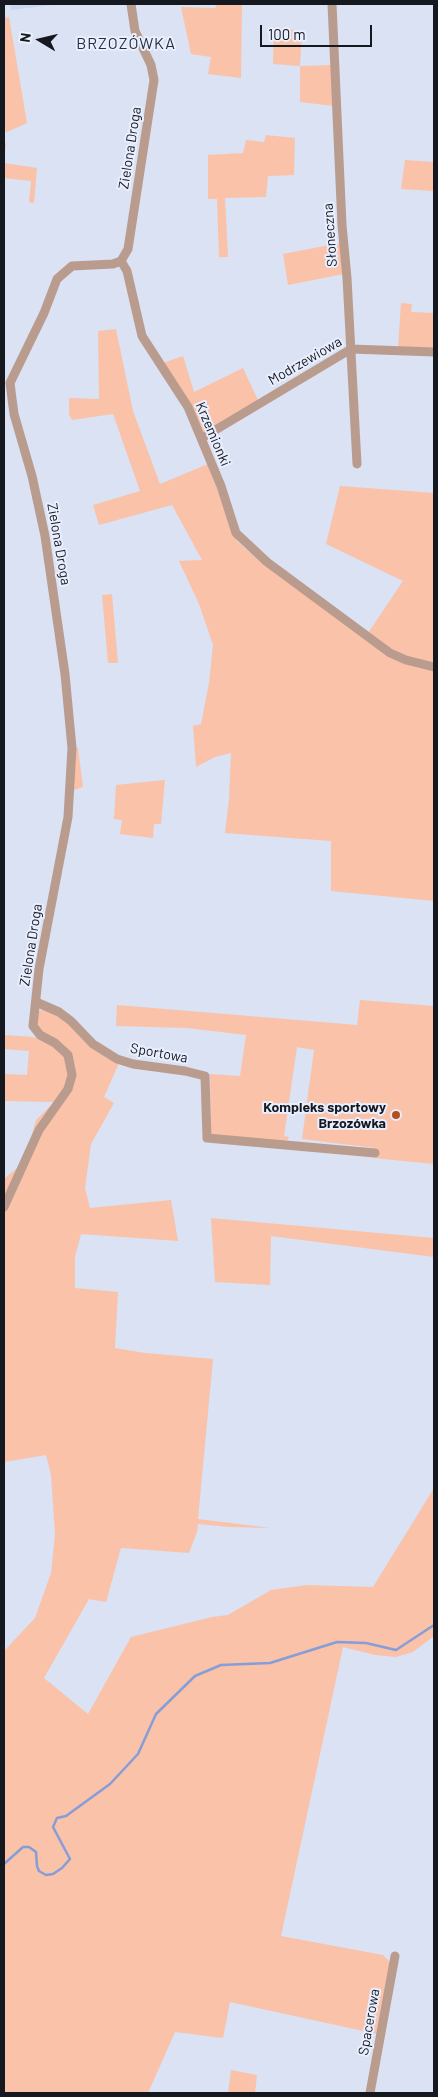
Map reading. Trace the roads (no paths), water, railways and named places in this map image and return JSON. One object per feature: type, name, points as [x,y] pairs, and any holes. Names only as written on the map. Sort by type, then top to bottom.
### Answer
[{"type":"street","name":"Zielona Droga","points":[[4,1207],[39,1130],[68,1088],[72,1075],[68,1055],[54,1043],[40,1035],[33,1026],[39,969],[68,817],[72,748],[65,674],[46,536],[32,476],[14,414],[10,384],[60,275],[72,266],[113,264],[121,261],[128,249],[154,80],[151,65],[135,32],[130,4]]},
{"type":"street","name":"Słoneczna","points":[[332,4],[342,225],[357,464]]},
{"type":"street","name":"Krzemionki","points":[[121,261],[127,271],[142,336],[188,407],[202,438],[236,533],[267,562],[390,653],[406,660],[434,667]]},
{"type":"street","name":"Modrzewiowa","points":[[202,438],[351,349],[434,352]]},
{"type":"street","name":"Sportowa","points":[[36,1002],[59,1012],[71,1021],[93,1044],[117,1059],[133,1064],[185,1071],[206,1076],[207,1138],[375,1153]]},
{"type":"street","name":"Spacerowa","points":[[370,2093],[395,1956]]},
{"type":"waterway","points":[[4,1864],[23,1847],[29,1847],[36,1852],[39,1871],[46,1875],[53,1874],[62,1868],[70,1859],[53,1827],[57,1818],[66,1816],[110,1784],[138,1754],[156,1714],[195,1676],[221,1665],[270,1663],[337,1642],[366,1643],[396,1650],[434,1625]]},
{"type":"place","name":"Kompleks sportowy Brzozówka","points":[[396,1115]]},
{"type":"district","name":"BRZOZÓWKA","points":[[126,44]]}]
